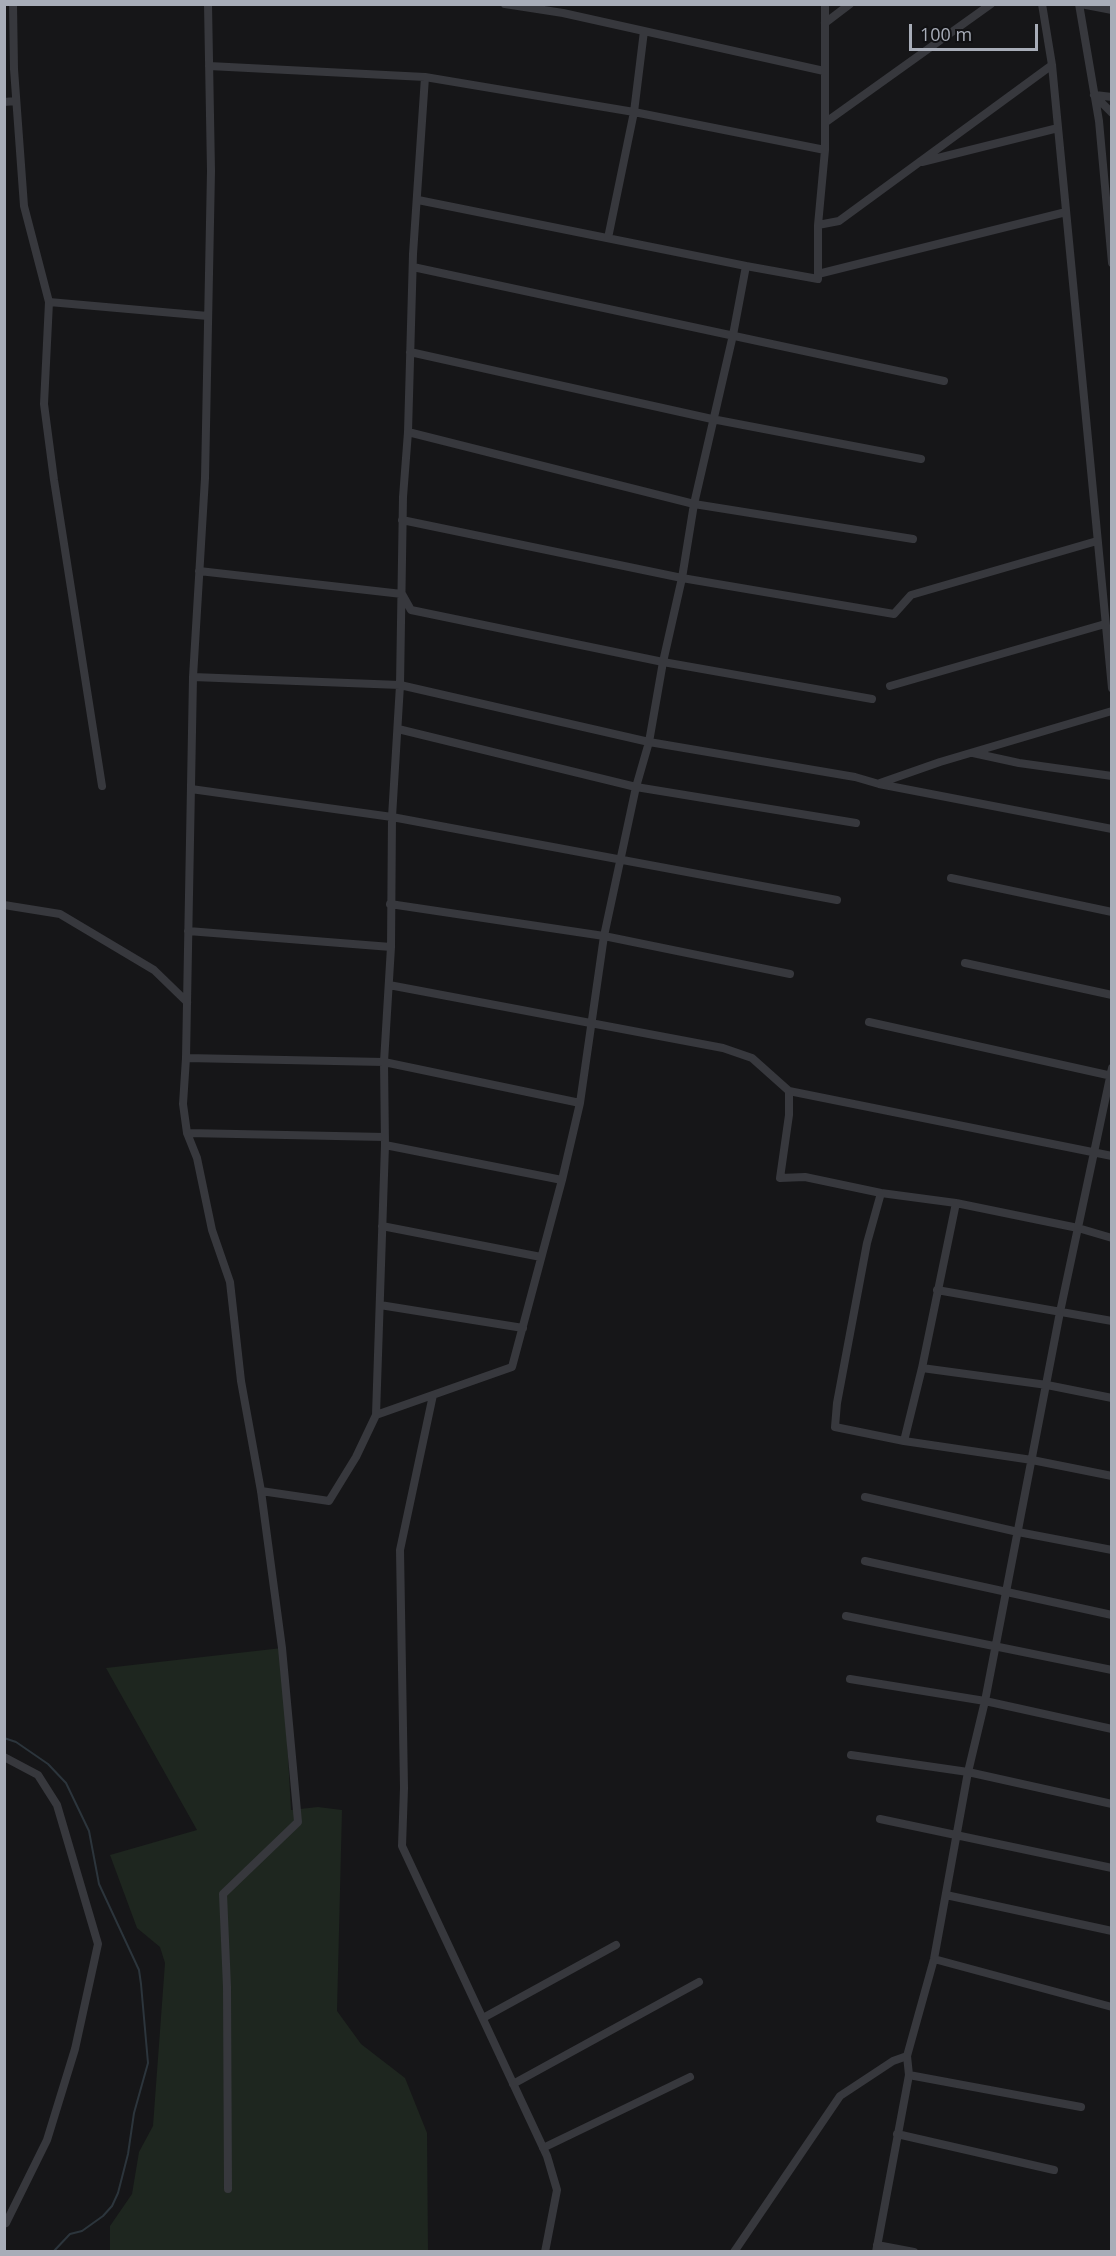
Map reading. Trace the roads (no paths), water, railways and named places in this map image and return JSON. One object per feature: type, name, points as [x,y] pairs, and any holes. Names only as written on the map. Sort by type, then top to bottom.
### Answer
[{"type":"street","points":[[14,4],[16,101],[24,206],[49,302],[44,404],[102,786]]},
{"type":"street","points":[[208,4],[211,171],[205,478],[193,676],[186,1058],[183,1104],[187,1133],[197,1158],[212,1230],[230,1282],[241,1382],[261,1491],[282,1648],[298,1822],[223,1893],[227,1987],[228,2189]]},
{"type":"street","points":[[505,4],[564,9],[644,31],[824,71]]},
{"type":"street","points":[[418,200],[818,279],[818,225],[826,122],[825,4]]},
{"type":"street","points":[[825,23],[850,4]]},
{"type":"street","points":[[826,122],[991,4]]},
{"type":"street","points":[[1042,4],[1052,65],[1112,688]]},
{"type":"street","points":[[1112,10],[1080,4],[1109,214],[1112,263]]},
{"type":"street","points":[[608,238],[634,112],[644,31]]},
{"type":"street","points":[[818,225],[838,221],[1052,65]]},
{"type":"street","points":[[209,66],[425,77],[634,112],[825,150]]},
{"type":"street","points":[[261,1491],[329,1501],[356,1457],[376,1415],[385,1141],[384,1062],[391,947],[392,817],[400,685],[402,520],[408,432],[413,267],[425,77]]},
{"type":"street","points":[[1094,94],[1112,97]]},
{"type":"street","points":[[1094,94],[1112,113]]},
{"type":"street","points":[[4,102],[16,101]]},
{"type":"street","points":[[918,163],[1058,128]]},
{"type":"street","points":[[818,274],[1066,212]]},
{"type":"street","points":[[376,1415],[512,1367],[580,1103],[604,936],[636,787],[649,742],[663,662],[682,578],[694,504],[733,335],[746,266]]},
{"type":"street","points":[[413,267],[944,381]]},
{"type":"street","points":[[49,302],[208,316]]},
{"type":"street","points":[[410,352],[712,419],[921,459]]},
{"type":"street","points":[[408,432],[694,504],[913,539]]},
{"type":"street","points":[[402,520],[682,578],[894,614],[911,595],[1097,541]]},
{"type":"street","points":[[199,571],[402,594]]},
{"type":"street","points":[[402,594],[411,610],[663,662],[872,699]]},
{"type":"street","points":[[890,686],[1105,624]]},
{"type":"street","points":[[193,676],[400,685],[649,742],[855,777],[879,784],[1112,829]]},
{"type":"street","points":[[879,784],[1112,711]]},
{"type":"street","points":[[398,729],[636,787],[856,824]]},
{"type":"street","points":[[973,753],[1019,763],[1112,776]]},
{"type":"street","points":[[191,789],[392,817],[837,900]]},
{"type":"street","points":[[951,878],[1112,912]]},
{"type":"street","points":[[390,904],[604,936],[790,974]]},
{"type":"street","points":[[4,905],[60,914],[154,970],[187,1002]]},
{"type":"street","points":[[188,931],[391,947]]},
{"type":"street","points":[[965,963],[1112,995]]},
{"type":"street","points":[[389,985],[723,1048],[752,1058],[789,1091],[1112,1156]]},
{"type":"street","points":[[868,1022],[1111,1073],[1060,1312],[985,1701],[968,1772],[934,1959],[907,2056],[909,2075],[876,2248],[914,2252]]},
{"type":"street","points":[[186,1058],[384,1062],[580,1103]]},
{"type":"street","points":[[789,1091],[789,1115],[780,1178],[805,1177],[881,1193],[956,1203],[1078,1228],[1112,1238]]},
{"type":"street","points":[[187,1133],[385,1141],[562,1180]]},
{"type":"street","points":[[881,1193],[867,1243],[837,1403],[835,1427],[904,1441],[1032,1460],[1112,1476]]},
{"type":"street","points":[[904,1441],[922,1368],[956,1203]]},
{"type":"street","points":[[382,1226],[541,1257]]},
{"type":"street","points":[[937,1290],[1112,1321]]},
{"type":"street","points":[[380,1305],[523,1328]]},
{"type":"street","points":[[922,1368],[1047,1385],[1112,1398]]},
{"type":"street","points":[[433,1395],[400,1550],[404,1788],[402,1846],[543,2148],[557,2190],[545,2252]]},
{"type":"street","points":[[865,1497],[1018,1532],[1112,1550]]},
{"type":"street","points":[[865,1561],[1112,1615]]},
{"type":"street","points":[[846,1616],[1112,1670]]},
{"type":"street","points":[[850,1679],[985,1701],[1112,1729]]},
{"type":"street","points":[[851,1755],[968,1772],[1112,1804]]},
{"type":"street","points":[[4,1756],[38,1775],[57,1805],[98,1944],[75,2049],[47,2140],[6,2223]]},
{"type":"street","points":[[880,1819],[1112,1868]]},
{"type":"street","points":[[946,1895],[1112,1931]]},
{"type":"street","points":[[483,2018],[616,1945]]},
{"type":"street","points":[[934,1959],[1112,2007]]},
{"type":"street","points":[[513,2084],[699,1982]]},
{"type":"street","points":[[734,2252],[840,2096],[892,2061],[907,2056]]},
{"type":"street","points":[[909,2075],[1081,2107]]},
{"type":"street","points":[[543,2148],[690,2077]]},
{"type":"street","points":[[897,2134],[1054,2170]]},
{"type":"waterway","points":[[4,1738],[16,1742],[48,1764],[66,1783],[89,1831],[99,1884],[139,1970],[141,1984],[148,2063],[134,2113],[128,2154],[118,2193],[112,2206],[103,2216],[82,2231],[70,2234],[53,2252]]}]
